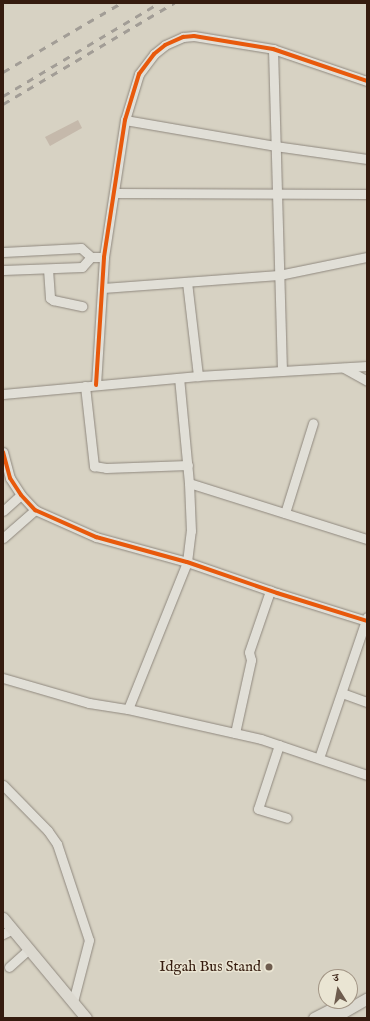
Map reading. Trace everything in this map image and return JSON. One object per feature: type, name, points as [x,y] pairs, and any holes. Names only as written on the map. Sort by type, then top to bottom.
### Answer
[{"type":"main road","points":[[3,918],[8,931],[28,950],[86,1018]]},
{"type":"main road","points":[[333,1018],[367,998]]},
{"type":"main road","points":[[314,1018],[332,1009]]},
{"type":"street","points":[[96,385],[104,257],[124,120],[142,69],[154,54],[165,45],[183,37],[194,36],[273,49],[367,81]]},
{"type":"street","points":[[273,49],[282,371]]},
{"type":"street","points":[[124,120],[367,160]]},
{"type":"street","points":[[114,193],[367,194]]},
{"type":"street","points":[[3,252],[81,248],[91,257],[104,257]]},
{"type":"street","points":[[3,270],[82,267],[91,257]]},
{"type":"street","points":[[103,288],[279,275],[367,257]]},
{"type":"street","points":[[48,269],[50,298],[53,300],[82,306]]},
{"type":"street","points":[[188,282],[198,376]]},
{"type":"street","points":[[3,394],[198,376],[367,366]]},
{"type":"street","points":[[344,368],[367,381]]},
{"type":"street","points":[[128,709],[188,562],[191,531],[190,483],[179,378]]},
{"type":"street","points":[[85,386],[94,466],[106,468],[188,465]]},
{"type":"street","points":[[285,513],[313,423]]},
{"type":"street","points":[[3,452],[8,473],[21,495],[35,510],[96,537],[188,562],[270,591],[367,620],[319,758]]},
{"type":"street","points":[[190,483],[367,539]]},
{"type":"street","points":[[3,511],[21,495]]},
{"type":"street","points":[[3,538],[35,510]]},
{"type":"street","points":[[236,733],[251,660],[249,652],[270,591]]},
{"type":"street","points":[[3,678],[89,703],[128,709],[236,733],[279,745],[367,775]]},
{"type":"street","points":[[342,693],[367,702]]},
{"type":"street","points":[[279,745],[258,809],[286,818]]},
{"type":"street","points":[[3,785],[48,831],[57,844],[89,940],[73,1002]]},
{"type":"street","points":[[9,967],[28,950]]},
{"type":"building","points":[[78,120],[82,128],[50,146],[45,137]]},
{"type":"railway","points":[[3,72],[121,3]]},
{"type":"railway","points":[[3,96],[159,3]]},
{"type":"railway","points":[[3,104],[174,3]]},
{"type":"cycle path","points":[[96,385],[104,257],[125,120],[139,74],[154,54],[165,45],[183,37],[194,36],[273,49],[367,81]]},
{"type":"cycle path","points":[[3,452],[10,478],[21,495],[35,510],[96,537],[187,562],[277,593],[367,621]]},
{"type":"place","name":"Idgah Bus Stand","points":[[269,967]]}]
